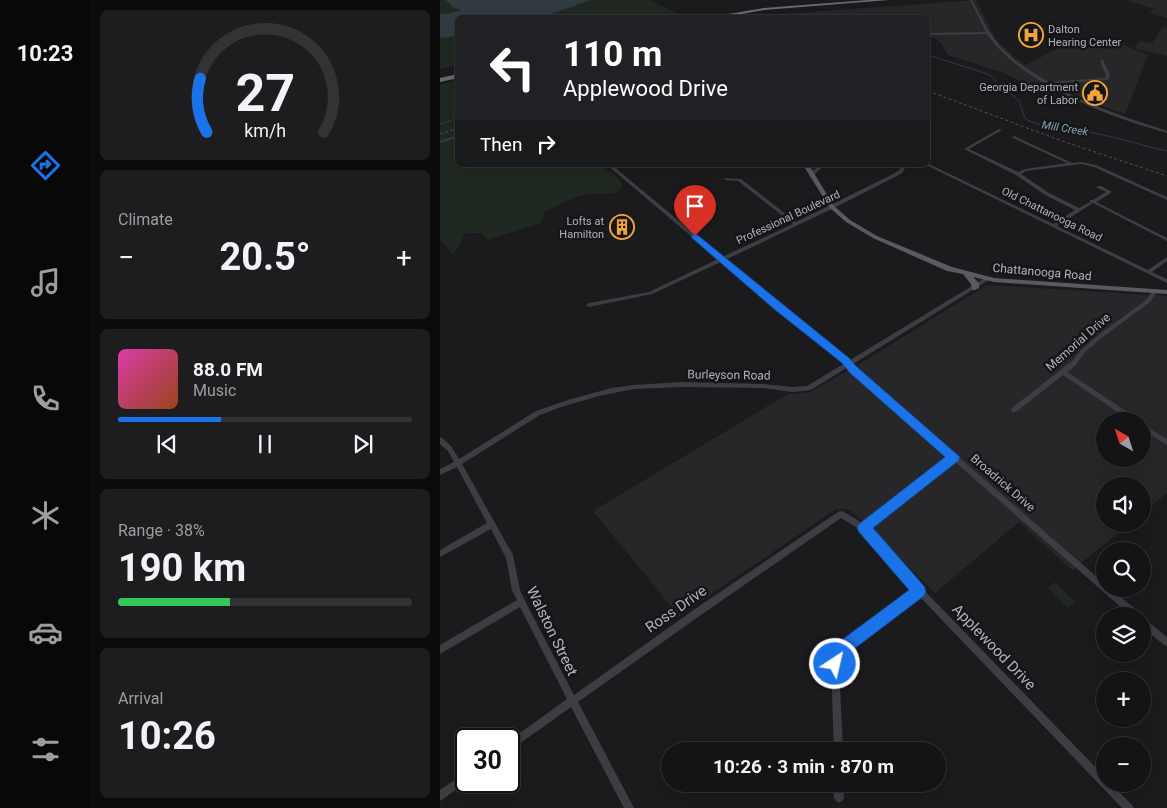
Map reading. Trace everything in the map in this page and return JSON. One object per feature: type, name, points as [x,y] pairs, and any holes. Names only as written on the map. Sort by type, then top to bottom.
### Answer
[{"type":"highway","points":[[726,15],[764,9],[887,0]]},
{"type":"highway","points":[[440,80],[455,77]]},
{"type":"main road","name":"Chattanooga Road","points":[[807,167],[832,207],[855,226],[875,238],[930,262],[987,279],[1167,292]]},
{"type":"main road","points":[[962,273],[972,279],[975,288]]},
{"type":"street","points":[[970,0],[988,33],[1013,59],[1050,84],[1102,108],[1167,132]]},
{"type":"street","points":[[930,34],[988,33]]},
{"type":"street","points":[[1050,84],[1107,79],[1108,75],[1102,62]]},
{"type":"street","points":[[1000,130],[966,149],[1018,174],[1047,194],[1078,210]]},
{"type":"street","points":[[440,142],[455,137]]},
{"type":"street","points":[[1014,137],[1071,164]]},
{"type":"street","points":[[983,158],[991,154]]},
{"type":"street","points":[[1018,174],[1025,170],[1081,163],[1095,166],[1167,199]]},
{"type":"street","name":"Old Chattanooga Road","points":[[930,166],[1167,281]]},
{"type":"street","name":"Broadrick Drive","points":[[611,167],[849,364],[1096,581]]},
{"type":"street","points":[[812,174],[820,167]]},
{"type":"street","name":"Professional Boulevard","points":[[589,305],[650,293],[832,207],[893,176],[904,167]]},
{"type":"street","points":[[727,178],[740,180],[796,224]]},
{"type":"street","points":[[1053,226],[1108,192],[1099,187]]},
{"type":"street","points":[[1092,201],[1167,240]]},
{"type":"street","points":[[1148,272],[1167,259]]},
{"type":"street","name":"Burleyson Road","points":[[440,472],[458,464],[538,413],[559,405],[618,390],[632,387],[668,386],[765,386],[803,390],[975,288],[987,279]]},
{"type":"street","name":"Memorial Drive","points":[[1014,410],[1063,372],[1088,346],[1148,300],[1156,291]]},
{"type":"street","points":[[1063,372],[1123,412]]},
{"type":"street","points":[[1151,432],[1167,442]]},
{"type":"street","name":"Walston Street","points":[[440,440],[450,449],[491,526],[510,557],[516,590],[521,602],[629,808]]},
{"type":"street","points":[[864,528],[954,457]]},
{"type":"street","name":"Ross Drive","points":[[520,738],[841,514],[864,528]]},
{"type":"street","points":[[440,554],[491,526]]},
{"type":"street","name":"Applewood Drive","points":[[864,528],[919,591],[1096,775]]},
{"type":"street","points":[[838,742],[835,664],[848,644],[919,591]]},
{"type":"street","name":"Broadrick Drive","points":[[1114,597],[1126,607]]},
{"type":"street","points":[[440,650],[521,602]]},
{"type":"street","points":[[1151,629],[1167,642]]},
{"type":"street","points":[[440,796],[455,785]]},
{"type":"street","points":[[838,792],[838,798]]},
{"type":"street","name":"Applewood Drive","points":[[1113,792],[1129,808]]},
{"type":"shaded area","points":[[440,0],[650,0],[681,15],[455,15],[455,65],[440,69]]},
{"type":"shaded area","points":[[446,0],[590,0],[549,15],[455,15],[455,36],[446,38],[440,37],[440,14],[462,10],[454,8]]},
{"type":"shaded area","points":[[976,0],[995,38],[1014,57],[1026,65],[1066,44],[1090,47],[1124,45],[1148,55],[1125,114],[1090,102],[1066,90],[1047,95],[1004,73],[948,55],[940,42],[930,36],[930,15],[768,15]]},
{"type":"shaded area","points":[[1124,0],[1167,0],[1167,18],[1149,12],[1155,9]]},
{"type":"shaded area","points":[[1163,27],[1167,28],[1167,56],[1134,48],[1141,41],[1152,43]]},
{"type":"shaded area","points":[[455,81],[455,167],[604,167],[618,178],[623,186],[614,193],[588,194],[570,200],[546,211],[541,223],[487,240],[481,233],[466,233],[453,255],[440,240],[440,85]]},
{"type":"shaded area","points":[[987,285],[1167,296],[1167,493],[1151,506],[1151,477],[1096,477],[1096,532],[1120,532],[1107,542],[1096,542],[1096,551],[1072,570],[1019,522],[935,593],[854,513],[849,509],[836,509],[679,616],[593,511],[788,394],[810,392],[858,365]]},
{"type":"shaded area","points":[[1055,582],[1075,602],[1068,608],[1048,588]]},
{"type":"waterway","name":"Mill Creek","points":[[930,56],[988,74],[994,78],[996,83],[1019,100],[1025,119],[1033,123],[1094,133],[1167,151]]},
{"type":"waterway","name":"Mill Creek","points":[[440,124],[455,119]]},
{"type":"railway","points":[[930,92],[1062,141],[1167,176]]},
{"type":"railway","points":[[440,134],[455,129]]},
{"type":"place","name":"Dalton Hearing Center","points":[[1031,35]]},
{"type":"place","name":"Georgia Department of Labor","points":[[1095,93]]},
{"type":"place","name":"Lofts at Hamilton","points":[[622,227]]},
{"type":"route","points":[[695,236],[777,306],[846,360],[854,370],[954,457],[864,528],[919,591],[848,644],[835,664]]}]
